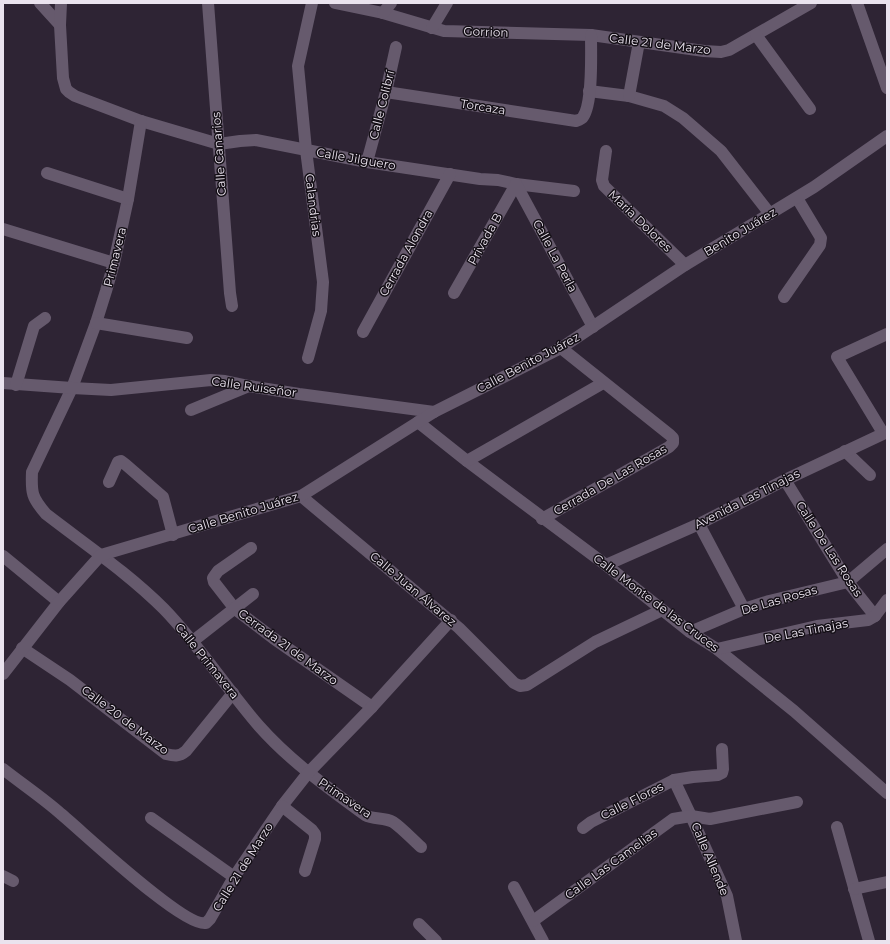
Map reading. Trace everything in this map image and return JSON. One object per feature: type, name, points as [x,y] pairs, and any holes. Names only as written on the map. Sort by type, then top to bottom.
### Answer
[{"type":"street","points":[[40,3],[60,25]]},
{"type":"street","points":[[61,3],[60,25],[63,78],[66,89],[75,96],[141,121]]},
{"type":"street","name":"Calle Canarios","points":[[208,3],[232,306]]},
{"type":"street","name":"Calandrias","points":[[308,358],[322,311],[323,282],[306,150],[298,66],[312,3]]},
{"type":"street","name":"Gorrion","points":[[335,3],[383,14],[444,31],[592,35]]},
{"type":"street","points":[[383,14],[391,3]]},
{"type":"street","points":[[432,28],[447,3]]},
{"type":"street","name":"Calle 21 de Marzo","points":[[592,35],[704,51],[721,52],[729,50],[811,3]]},
{"type":"street","points":[[856,3],[887,88]]},
{"type":"street","points":[[592,35],[589,91],[629,96],[664,106],[683,118],[721,151],[770,214]]},
{"type":"street","points":[[756,35],[810,109]]},
{"type":"street","points":[[629,96],[638,42]]},
{"type":"street","name":"Calle Colibrí","points":[[367,162],[386,92],[396,46]]},
{"type":"street","name":"Torcaza","points":[[386,92],[576,121],[583,117],[587,108],[589,91]]},
{"type":"street","name":"Calle Jilguero","points":[[141,121],[219,144],[256,140],[367,162],[574,191]]},
{"type":"street","name":"Primavera","points":[[72,388],[96,322],[114,264],[128,199],[141,121]]},
{"type":"street","name":"Benito Juárez","points":[[593,327],[685,265],[797,198],[887,136]]},
{"type":"street","name":"Maria Dolores","points":[[606,151],[602,180],[604,186],[685,265]]},
{"type":"street","points":[[47,173],[128,199]]},
{"type":"street","name":"Cerrada Alondra","points":[[363,332],[450,174]]},
{"type":"street","name":"Privada B","points":[[454,293],[516,184]]},
{"type":"street","name":"Calle La Perla","points":[[516,184],[593,327]]},
{"type":"street","points":[[784,298],[820,245],[821,238],[797,198]]},
{"type":"street","points":[[3,229],[114,264]]},
{"type":"street","points":[[16,385],[34,326],[45,318]]},
{"type":"street","points":[[96,322],[187,338]]},
{"type":"street","name":"Calle Benito Juárez","points":[[3,674],[22,648],[60,602],[101,556],[109,552],[173,535],[301,496],[434,412],[561,348],[593,327]]},
{"type":"street","points":[[885,433],[837,357],[887,334]]},
{"type":"street","name":"Cerrada De Las Rosas","points":[[542,519],[669,447],[673,443],[673,438],[670,435],[561,348]]},
{"type":"street","name":"Calle Ruiseñor","points":[[3,383],[111,390],[211,380],[434,412]]},
{"type":"street","points":[[466,461],[603,383]]},
{"type":"street","points":[[191,410],[249,386]]},
{"type":"street","name":"Calle Primavera","points":[[72,388],[36,460],[32,472],[31,486],[35,502],[46,514],[136,583],[164,610],[193,641],[259,726],[284,752],[308,773]]},
{"type":"street","name":"Calle Monte de las Cruces","points":[[418,422],[542,519],[606,565],[690,632],[717,649],[884,786]]},
{"type":"street","name":"Avenida Las Tinajas","points":[[606,565],[699,524],[785,480],[885,433]]},
{"type":"street","points":[[845,451],[870,475]]},
{"type":"street","points":[[109,482],[118,462],[125,464],[163,497],[173,535]]},
{"type":"street","name":"Calle De Las Rosas","points":[[785,480],[848,582],[875,616]]},
{"type":"street","name":"Calle Juan Álvarez","points":[[301,496],[451,620],[514,683],[520,686],[527,685],[595,642],[662,610]]},
{"type":"street","points":[[699,524],[744,609]]},
{"type":"street","name":"Cerrada 21 de Marzo","points":[[251,548],[218,571],[213,578],[214,582],[235,609],[279,642],[372,707]]},
{"type":"street","points":[[848,582],[887,549]]},
{"type":"street","points":[[3,556],[60,602]]},
{"type":"street","name":"De Las Rosas","points":[[690,632],[769,600],[848,582]]},
{"type":"street","points":[[193,641],[253,594]]},
{"type":"street","points":[[875,616],[887,600]]},
{"type":"street","name":"De Las Tinajas","points":[[717,649],[817,626],[868,620],[875,616]]},
{"type":"street","name":"Calle 21 de Marzo","points":[[3,769],[60,812],[152,893],[180,913],[195,922],[203,924],[210,919],[234,878],[282,806],[308,773],[372,707],[451,620]]},
{"type":"street","name":"Calle 20 de Marzo","points":[[22,648],[70,680],[166,754],[177,756],[186,752],[233,693]]},
{"type":"street","points":[[674,780],[718,775],[722,773],[722,749]]},
{"type":"street","name":"Primavera","points":[[308,773],[365,815],[371,818],[386,819],[393,822],[421,847]]},
{"type":"street","name":"Calle Allende","points":[[674,780],[692,816],[727,896],[736,941]]},
{"type":"street","name":"Calle Flores","points":[[587,825],[674,780]]},
{"type":"street","name":"Calle Las Camelias","points":[[533,921],[673,819],[692,816],[710,819],[796,802]]},
{"type":"street","points":[[282,806],[315,834],[316,839],[304,871]]},
{"type":"street","points":[[151,818],[234,878]]},
{"type":"street","points":[[837,827],[869,941]]},
{"type":"street","points":[[854,889],[887,882]]},
{"type":"street","points":[[514,887],[533,921],[539,939]]},
{"type":"street","points":[[419,924],[436,941]]}]
